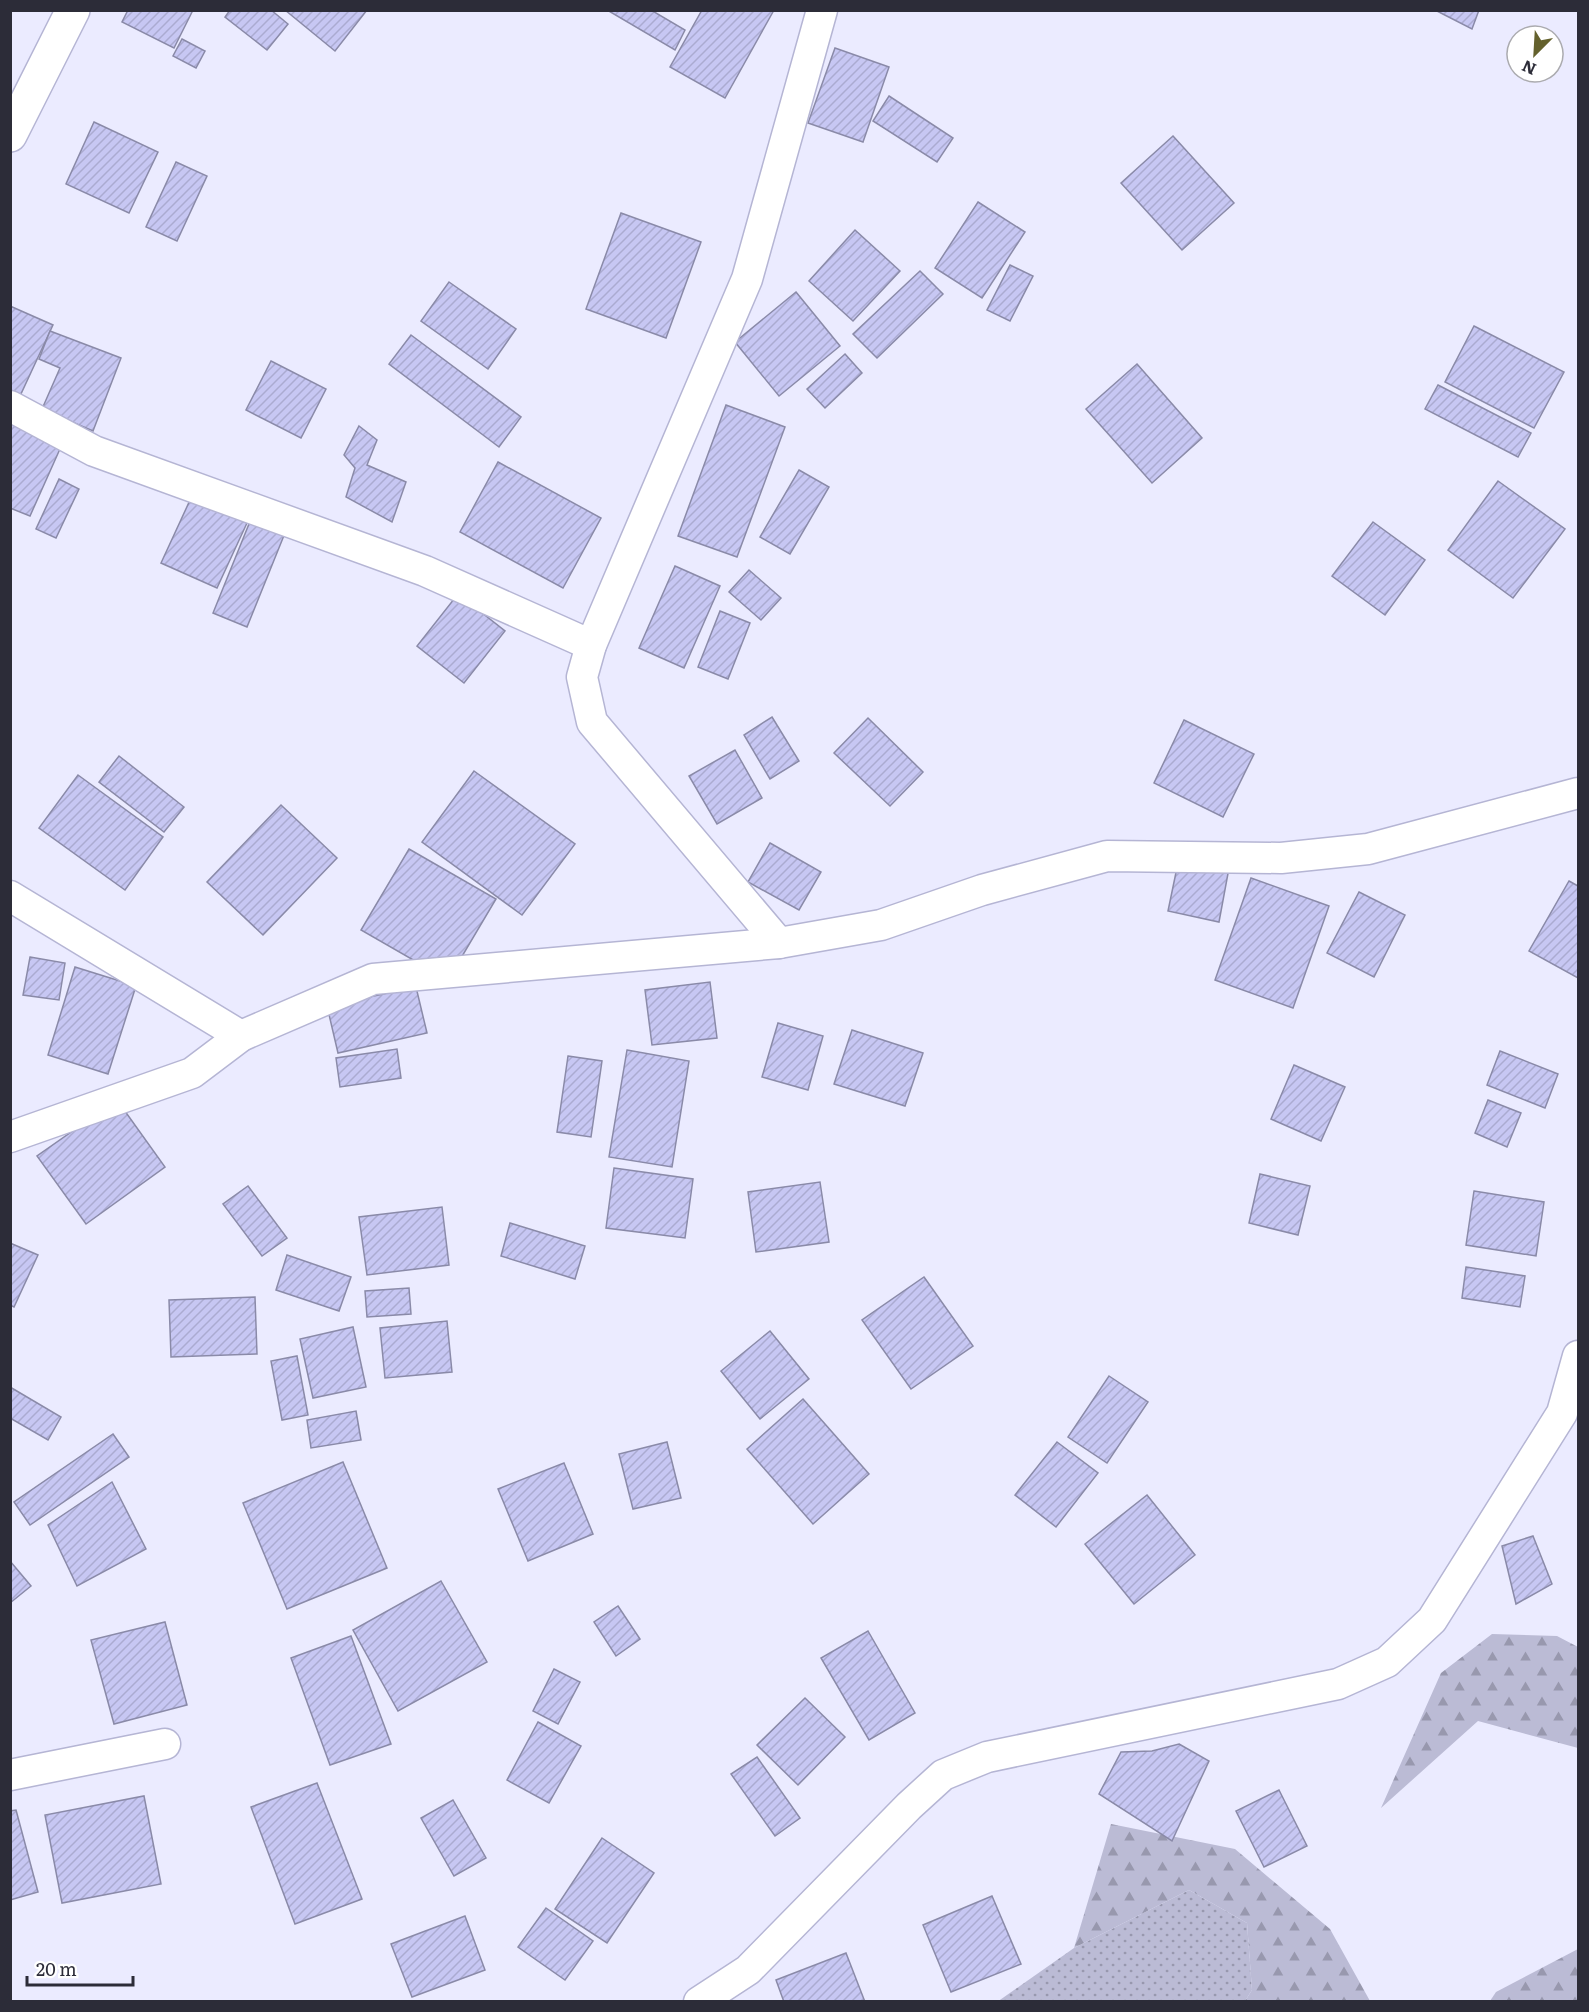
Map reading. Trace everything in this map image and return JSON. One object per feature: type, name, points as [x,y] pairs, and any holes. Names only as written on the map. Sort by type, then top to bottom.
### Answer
[{"type":"main road","points":[[10,135],[73,10]]},
{"type":"street","points":[[779,943],[592,722],[582,677],[591,645],[747,279],[822,10]]},
{"type":"street","points":[[10,406],[94,451],[425,571],[591,645]]},
{"type":"street","points":[[10,1137],[192,1072],[241,1036],[373,979],[779,943],[881,925],[982,890],[1107,856],[1281,858],[1368,849],[1578,793]]},
{"type":"street","points":[[10,896],[241,1036]]},
{"type":"street","points":[[699,2001],[748,1970],[909,1806],[943,1775],[987,1757],[1338,1684],[1387,1662],[1432,1620],[1562,1413],[1578,1356]]},
{"type":"street","points":[[10,1775],[165,1744]]},
{"type":"green space","points":[[1492,1634],[1557,1636],[1578,1647],[1578,1748],[1478,1721],[1381,1808],[1441,1673]]},
{"type":"green space","points":[[1111,1824],[1235,1849],[1330,1929],[1370,2001],[1245,2001],[1252,1990],[1247,1923],[1189,1890],[1074,1948]]},
{"type":"green space","points":[[1189,1890],[1247,1923],[1252,1990],[1245,2001],[997,2002],[1074,1948]]},
{"type":"green space","points":[[1578,1949],[1578,2001],[1490,2001],[1496,1992]]},
{"type":"building","points":[[128,10],[193,10],[174,48],[122,22]]},
{"type":"building","points":[[230,10],[271,10],[288,24],[267,50],[225,17]]},
{"type":"building","points":[[285,10],[367,10],[335,51]]},
{"type":"building","points":[[607,10],[651,10],[685,30],[675,50]]},
{"type":"building","points":[[702,10],[774,10],[725,98],[670,67]]},
{"type":"building","points":[[1435,10],[1479,10],[1472,29]]},
{"type":"building","points":[[182,39],[205,51],[196,68],[173,56]]},
{"type":"building","points":[[835,48],[889,67],[863,142],[808,123]]},
{"type":"building","points":[[889,96],[953,138],[937,162],[873,121]]},
{"type":"building","points":[[94,122],[158,152],[129,213],[66,184]]},
{"type":"building","points":[[1173,136],[1234,203],[1182,250],[1121,183]]},
{"type":"building","points":[[176,162],[207,176],[177,241],[146,227]]},
{"type":"building","points":[[978,202],[1025,232],[982,298],[935,268]]},
{"type":"building","points":[[621,213],[701,242],[666,338],[586,309]]},
{"type":"building","points":[[855,230],[900,271],[853,321],[809,281]]},
{"type":"building","points":[[1010,265],[1033,276],[1010,321],[987,310]]},
{"type":"building","points":[[920,271],[943,294],[877,358],[853,334]]},
{"type":"building","points":[[449,282],[516,329],[488,369],[421,321]]},
{"type":"building","points":[[796,292],[840,346],[779,396],[735,342]]},
{"type":"building","points":[[10,306],[53,325],[20,396],[10,392]]},
{"type":"building","points":[[1474,326],[1564,372],[1534,428],[1445,382]]},
{"type":"building","points":[[50,331],[121,358],[93,431],[42,409],[60,368],[39,359]]},
{"type":"building","points":[[411,335],[521,417],[499,447],[389,364]]},
{"type":"building","points":[[845,354],[862,373],[825,408],[807,389]]},
{"type":"building","points":[[271,361],[326,389],[301,438],[246,410]]},
{"type":"building","points":[[1137,364],[1202,438],[1152,483],[1086,409]]},
{"type":"building","points":[[1438,385],[1531,433],[1518,457],[1425,409]]},
{"type":"building","points":[[726,405],[785,427],[737,557],[678,536]]},
{"type":"building","points":[[10,416],[64,440],[30,516],[10,508]]},
{"type":"building","points":[[359,426],[377,440],[367,465],[406,482],[392,522],[346,497],[355,468],[344,455]]},
{"type":"building","points":[[498,462],[601,518],[563,588],[460,532]]},
{"type":"building","points":[[799,470],[829,487],[790,554],[760,537]]},
{"type":"building","points":[[59,479],[79,489],[56,538],[36,529]]},
{"type":"building","points":[[1498,481],[1565,529],[1513,598],[1448,550]]},
{"type":"building","points":[[191,498],[247,523],[217,588],[161,563]]},
{"type":"building","points":[[251,519],[285,533],[247,627],[213,613]]},
{"type":"building","points":[[1373,522],[1425,560],[1385,615],[1332,576]]},
{"type":"building","points":[[675,566],[720,586],[684,668],[639,648]]},
{"type":"building","points":[[749,570],[781,598],[761,620],[729,592]]},
{"type":"building","points":[[458,594],[505,631],[464,683],[417,646]]},
{"type":"building","points":[[720,611],[750,623],[728,679],[698,667]]},
{"type":"building","points":[[772,717],[799,761],[770,779],[744,735]]},
{"type":"building","points":[[868,718],[923,772],[890,806],[834,753]]},
{"type":"building","points":[[1184,720],[1254,754],[1223,817],[1154,783]]},
{"type":"building","points":[[735,750],[762,798],[717,824],[689,776]]},
{"type":"building","points":[[119,756],[184,807],[164,832],[99,782]]},
{"type":"building","points":[[474,771],[575,844],[522,915],[422,842]]},
{"type":"building","points":[[78,775],[163,837],[125,890],[39,828]]},
{"type":"building","points":[[281,805],[337,858],[263,935],[207,882]]},
{"type":"building","points":[[770,843],[821,872],[799,910],[748,882]]},
{"type":"building","points":[[409,849],[496,899],[448,980],[361,930]]},
{"type":"building","points":[[1179,858],[1229,868],[1219,922],[1168,911]]},
{"type":"building","points":[[1251,878],[1329,906],[1293,1008],[1215,980]]},
{"type":"building","points":[[1569,881],[1578,886],[1578,978],[1529,951]]},
{"type":"building","points":[[1359,892],[1405,915],[1374,977],[1327,953]]},
{"type":"building","points":[[30,957],[65,963],[59,1000],[23,995]]},
{"type":"building","points":[[75,967],[136,986],[108,1074],[48,1055]]},
{"type":"building","points":[[710,982],[717,1038],[652,1045],[645,990]]},
{"type":"building","points":[[416,987],[427,1033],[338,1053],[327,1006]]},
{"type":"building","points":[[778,1023],[823,1036],[808,1090],[762,1077]]},
{"type":"building","points":[[852,1030],[923,1053],[905,1106],[834,1084]]},
{"type":"building","points":[[397,1049],[401,1078],[340,1087],[336,1058]]},
{"type":"building","points":[[627,1050],[689,1061],[672,1167],[609,1157]]},
{"type":"building","points":[[1500,1051],[1558,1074],[1545,1108],[1487,1085]]},
{"type":"building","points":[[568,1056],[602,1061],[591,1137],[557,1132]]},
{"type":"building","points":[[1294,1065],[1345,1087],[1321,1141],[1271,1119]]},
{"type":"building","points":[[117,1100],[165,1167],[86,1224],[37,1156]]},
{"type":"building","points":[[1488,1100],[1521,1113],[1507,1147],[1475,1133]]},
{"type":"building","points":[[614,1168],[693,1179],[685,1238],[606,1228]]},
{"type":"building","points":[[1260,1174],[1310,1186],[1298,1235],[1249,1223]]},
{"type":"building","points":[[820,1182],[829,1242],[756,1252],[748,1192]]},
{"type":"building","points":[[248,1186],[287,1238],[262,1256],[223,1204]]},
{"type":"building","points":[[1474,1191],[1544,1202],[1536,1256],[1466,1245]]},
{"type":"building","points":[[442,1207],[449,1265],[367,1275],[359,1217]]},
{"type":"building","points":[[510,1223],[585,1246],[575,1279],[501,1256]]},
{"type":"building","points":[[10,1243],[38,1255],[14,1307],[10,1305]]},
{"type":"building","points":[[287,1255],[351,1277],[339,1311],[276,1290]]},
{"type":"building","points":[[1466,1267],[1525,1276],[1520,1307],[1462,1298]]},
{"type":"building","points":[[924,1277],[973,1346],[911,1389],[862,1320]]},
{"type":"building","points":[[409,1288],[411,1314],[367,1317],[365,1291]]},
{"type":"building","points":[[255,1297],[257,1354],[171,1357],[169,1300]]},
{"type":"building","points":[[447,1321],[452,1372],[385,1378],[380,1328]]},
{"type":"building","points":[[353,1327],[366,1387],[313,1398],[300,1339]]},
{"type":"building","points":[[770,1331],[809,1379],[760,1419],[721,1371]]},
{"type":"building","points":[[297,1356],[308,1415],[282,1420],[271,1361]]},
{"type":"building","points":[[1109,1376],[1148,1402],[1107,1463],[1068,1437]]},
{"type":"building","points":[[10,1387],[61,1417],[48,1440],[10,1418]]},
{"type":"building","points":[[803,1399],[869,1474],[813,1524],[747,1449]]},
{"type":"building","points":[[356,1411],[361,1440],[311,1448],[307,1420]]},
{"type":"building","points":[[113,1434],[129,1457],[30,1525],[14,1502]]},
{"type":"building","points":[[667,1442],[681,1498],[633,1509],[619,1454]]},
{"type":"building","points":[[1057,1442],[1098,1473],[1056,1527],[1015,1495]]},
{"type":"building","points":[[343,1462],[387,1568],[287,1609],[243,1503]]},
{"type":"building","points":[[564,1463],[593,1534],[528,1561],[498,1489]]},
{"type":"building","points":[[112,1482],[146,1549],[77,1586],[48,1525]]},
{"type":"building","points":[[1147,1495],[1195,1555],[1134,1604],[1085,1544]]},
{"type":"building","points":[[1533,1536],[1552,1584],[1516,1604],[1502,1546]]},
{"type":"building","points":[[10,1561],[31,1586],[10,1603]]},
{"type":"building","points":[[441,1581],[487,1662],[398,1711],[353,1630]]},
{"type":"building","points":[[618,1606],[640,1639],[616,1656],[594,1622]]},
{"type":"building","points":[[165,1622],[187,1705],[114,1724],[91,1640]]},
{"type":"building","points":[[868,1631],[915,1713],[869,1740],[821,1658]]},
{"type":"building","points":[[351,1636],[391,1744],[330,1765],[291,1658]]},
{"type":"building","points":[[554,1669],[580,1682],[558,1724],[533,1711]]},
{"type":"building","points":[[805,1698],[845,1737],[798,1785],[757,1745]]},
{"type":"building","points":[[538,1722],[581,1746],[549,1803],[507,1780]]},
{"type":"building","points":[[1179,1744],[1209,1761],[1172,1841],[1099,1794],[1121,1752],[1152,1751]]},
{"type":"building","points":[[757,1757],[800,1818],[775,1836],[731,1774]]},
{"type":"building","points":[[317,1783],[362,1899],[295,1924],[251,1807]]},
{"type":"building","points":[[1279,1790],[1307,1846],[1264,1867],[1236,1811]]},
{"type":"building","points":[[144,1796],[161,1884],[62,1903],[45,1815]]},
{"type":"building","points":[[453,1800],[486,1858],[454,1876],[421,1818]]},
{"type":"building","points":[[16,1810],[38,1892],[10,1900],[10,1811]]},
{"type":"building","points":[[602,1838],[654,1873],[607,1943],[555,1909]]},
{"type":"building","points":[[992,1896],[1021,1964],[951,1992],[923,1925]]},
{"type":"building","points":[[546,1908],[593,1941],[565,1980],[518,1947]]},
{"type":"building","points":[[465,1916],[485,1970],[412,1997],[391,1944]]},
{"type":"building","points":[[846,1953],[865,2002],[784,2002],[776,1980]]}]
